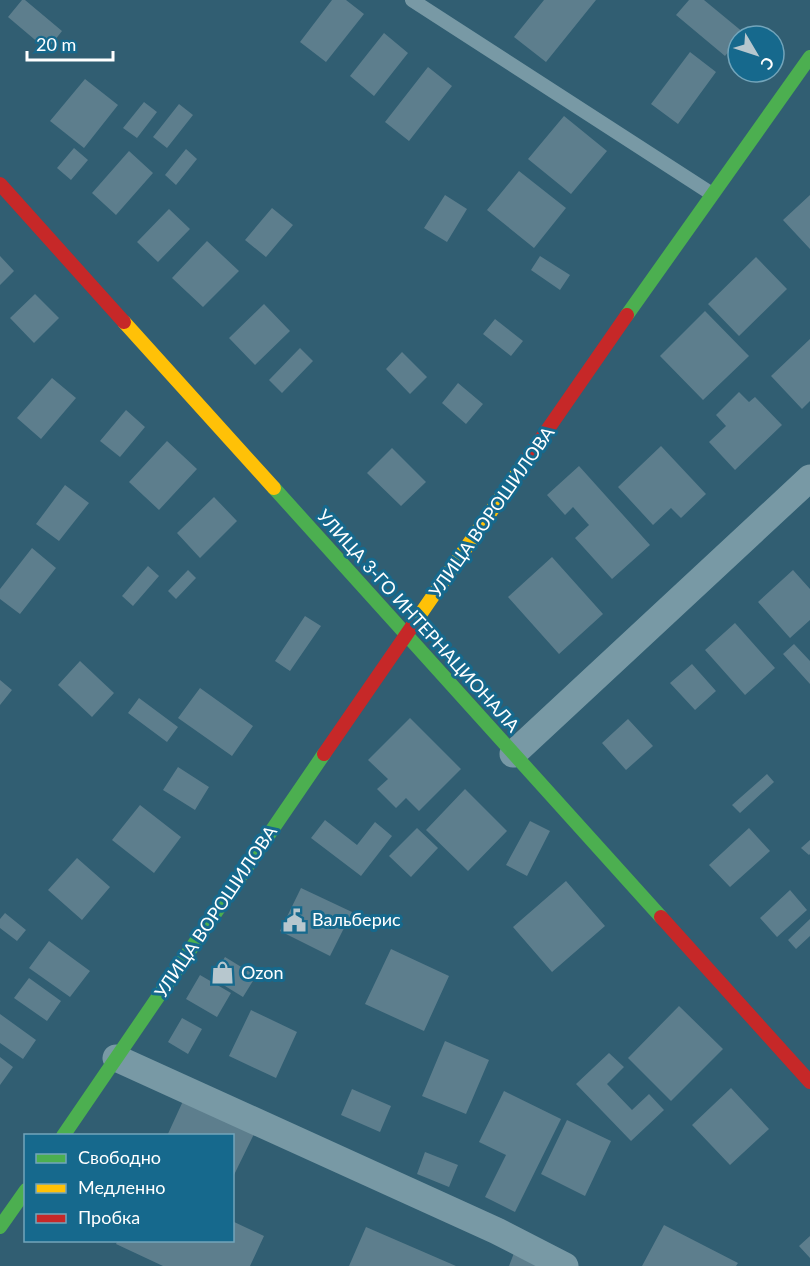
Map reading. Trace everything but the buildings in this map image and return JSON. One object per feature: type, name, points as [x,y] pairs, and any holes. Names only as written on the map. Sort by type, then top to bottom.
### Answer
[{"type":"street","name":"УЛИЦА ВОРОШИЛОВА","points":[[64,1134],[407,634],[712,194],[810,57]]},
{"type":"street","name":"УЛИЦА 3-ГО ИНТЕРНАЦИОНАЛА","points":[[0,184],[810,1082]]},
{"type":"street","points":[[513,754],[810,478]]},
{"type":"street","points":[[116,1058],[497,1231],[565,1266]]},
{"type":"street","points":[[0,1227],[24,1193]]},
{"type":"lane","points":[[412,0],[712,194]]},
{"type":"traffic: fast","points":[[627,315],[810,57]]},
{"type":"traffic: fast","points":[[274,488],[661,917]]},
{"type":"traffic: fast","points":[[64,1134],[324,754]]},
{"type":"traffic: fast","points":[[0,1227],[24,1193]]},
{"type":"traffic: slow","points":[[124,322],[274,488]]},
{"type":"traffic: slow","points":[[413,625],[523,465]]},
{"type":"traffic: jam","points":[[0,184],[124,322]]},
{"type":"traffic: jam","points":[[523,465],[627,315]]},
{"type":"traffic: jam","points":[[324,754],[413,625]]},
{"type":"traffic: jam","points":[[661,917],[810,1082]]},
{"type":"place","name":"Вальберис","points":[[294,920]]},
{"type":"place","name":"Ozon","points":[[223,973]]}]
